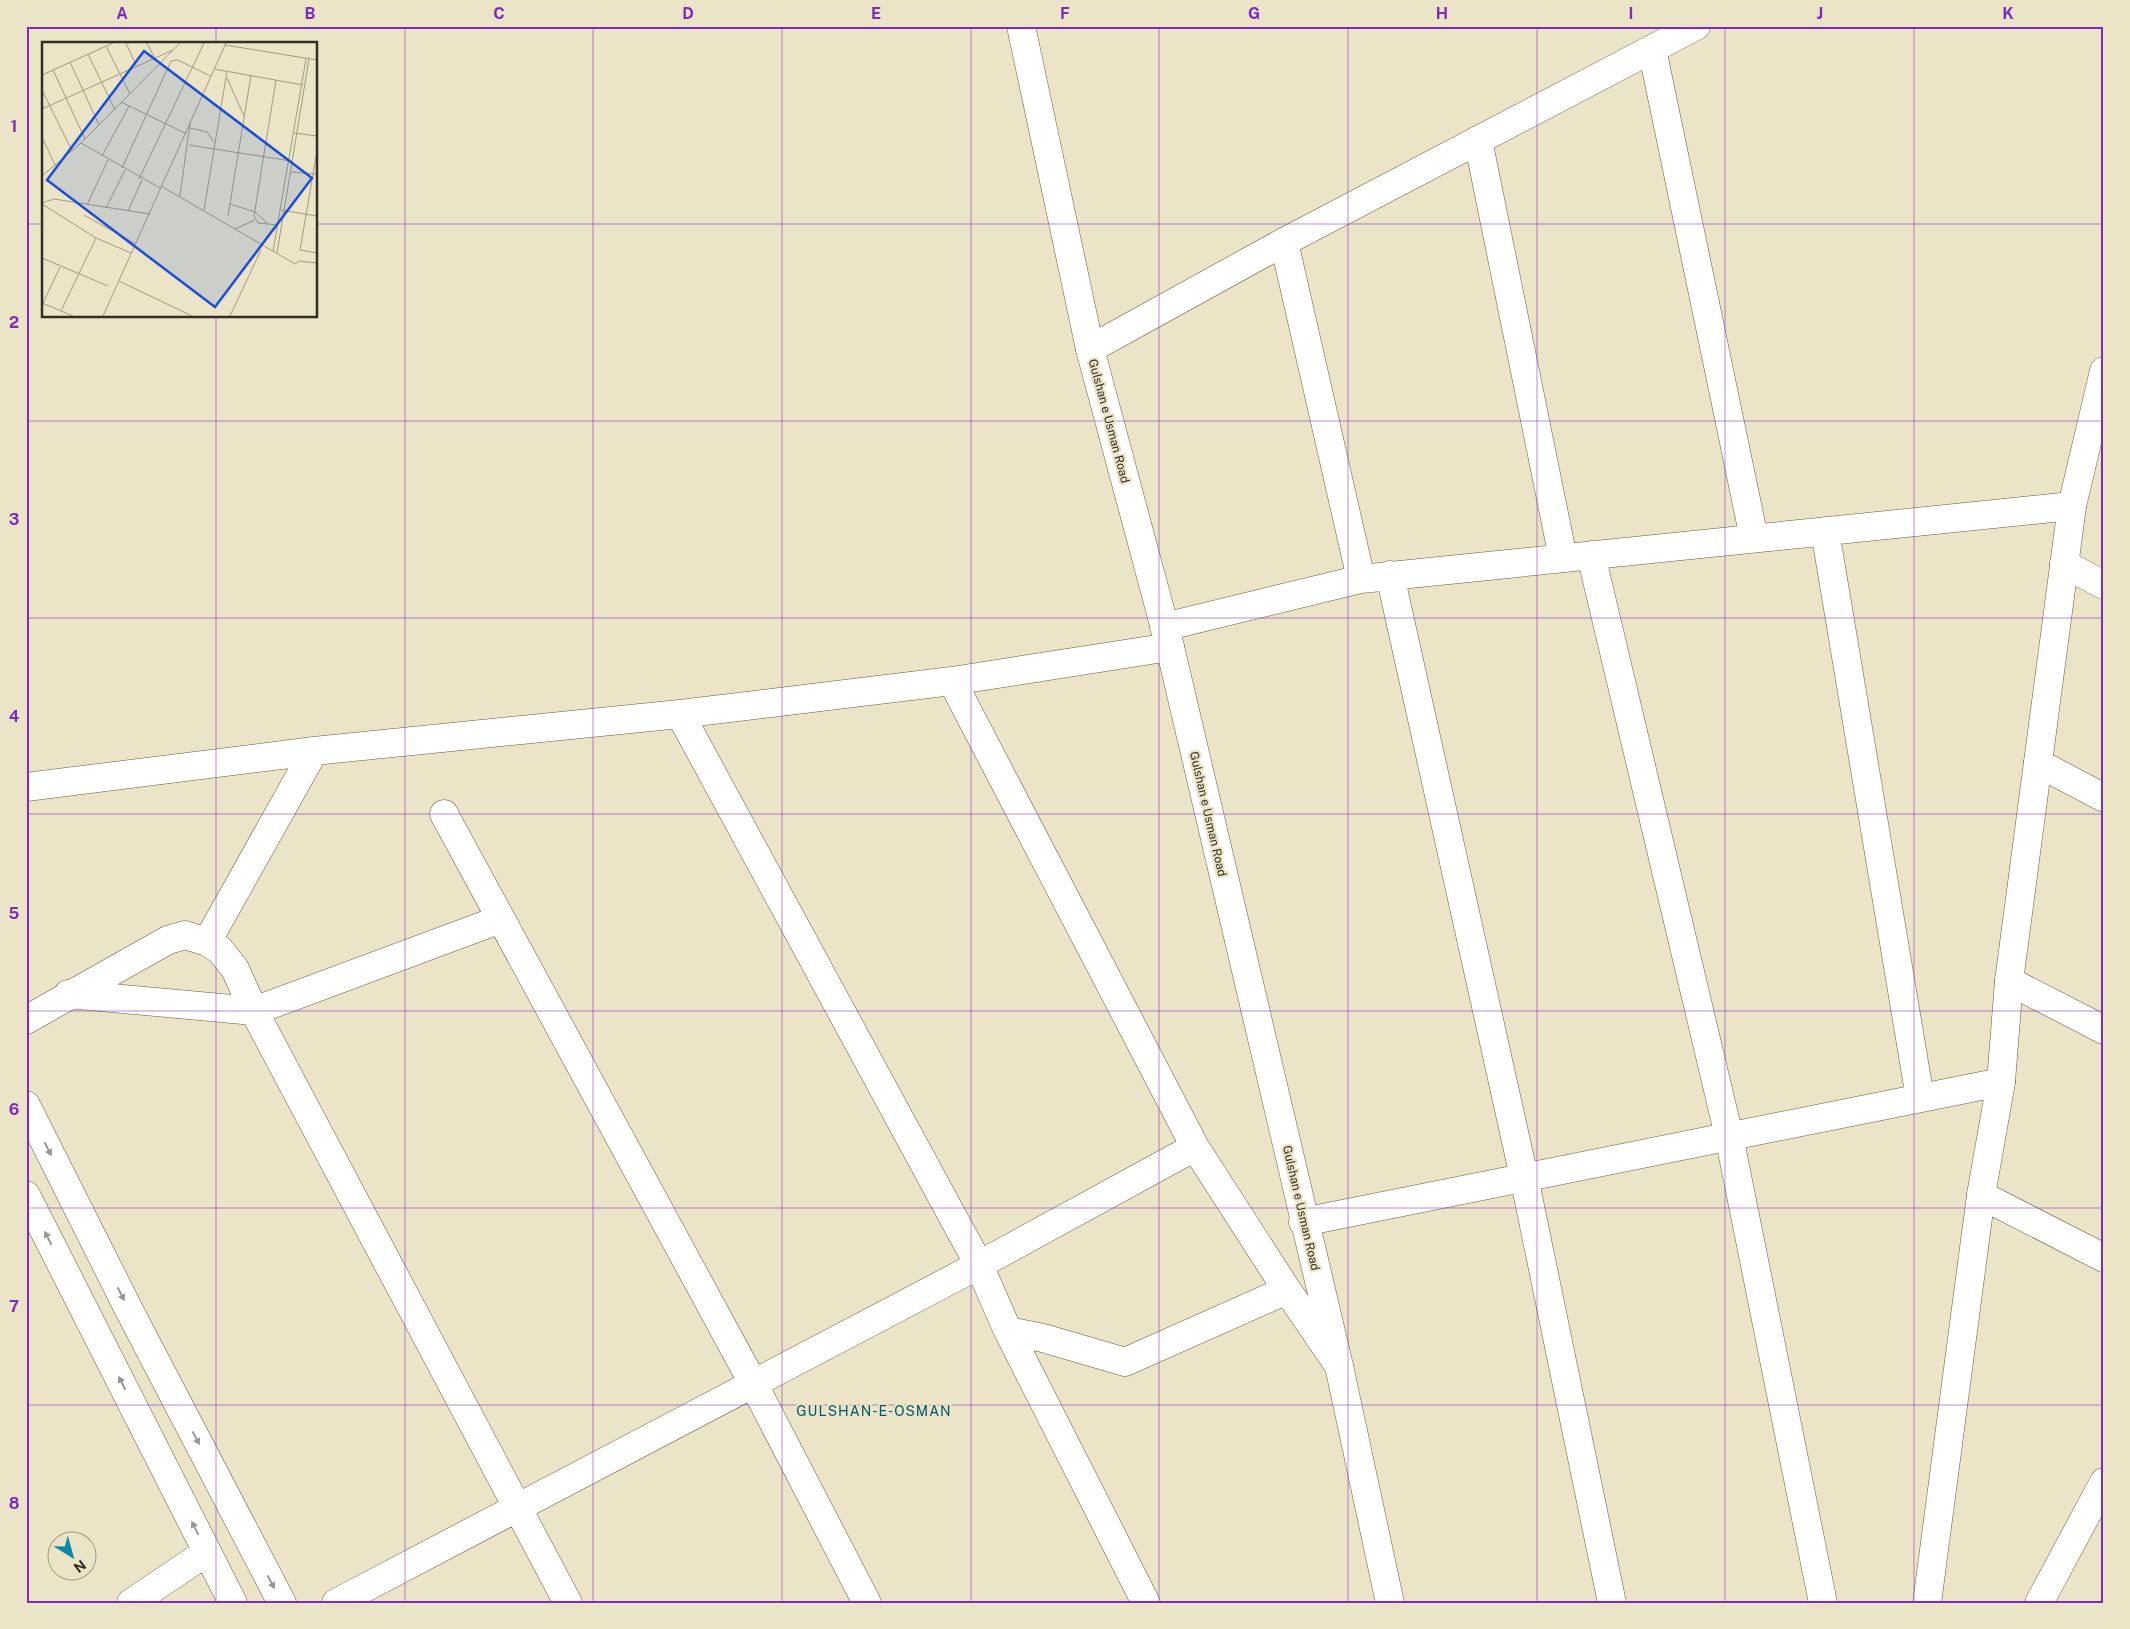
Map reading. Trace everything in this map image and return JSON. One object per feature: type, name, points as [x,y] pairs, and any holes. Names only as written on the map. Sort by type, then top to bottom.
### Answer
[{"type":"street","name":"Gulshan e Usman Road","points":[[1023,26],[1090,349],[1167,637],[1303,1222],[1339,1366],[1390,1603]]},
{"type":"street","points":[[1090,349],[1284,242],[1696,26]]},
{"type":"street","points":[[1652,49],[1754,538]]},
{"type":"street","points":[[1478,140],[1563,558]]},
{"type":"street","points":[[1284,242],[1361,579]]},
{"type":"street","points":[[1927,1603],[1981,1195],[2002,1082],[2009,981],[2072,506],[2103,380]]},
{"type":"street","points":[[26,787],[314,751],[680,714],[952,681],[1167,637],[1361,579],[1390,575],[2072,506]]},
{"type":"street","points":[[1825,531],[1920,1098]]},
{"type":"street","points":[[1591,555],[1729,1136],[1823,1603]]},
{"type":"street","points":[[2064,564],[2104,584]]},
{"type":"street","points":[[1390,575],[1524,1177],[1612,1603]]},
{"type":"street","points":[[952,681],[1195,1147],[1287,1290],[1339,1366]]},
{"type":"street","points":[[680,714],[979,1265],[1008,1331],[1146,1603]]},
{"type":"street","points":[[207,942],[314,751]]},
{"type":"street","points":[[2038,763],[2104,798]]},
{"type":"street","points":[[444,814],[754,1383],[867,1603]]},
{"type":"street","points":[[68,994],[254,1011],[501,919]]},
{"type":"street","points":[[26,1020],[68,994],[168,940],[185,935],[207,942],[220,950],[235,969],[254,1011],[568,1603]]},
{"type":"street","points":[[2009,981],[2104,1030]]},
{"type":"street","points":[[1303,1222],[2002,1082]]},
{"type":"street","points":[[26,1105],[132,1316],[282,1603]]},
{"type":"street","points":[[336,1603],[517,1506],[979,1265],[1195,1147]]},
{"type":"street","points":[[67,1185],[27,1196],[233,1603]]},
{"type":"street","points":[[1981,1195],[2104,1258]]},
{"type":"street","points":[[1008,1331],[1043,1338],[1125,1362],[1287,1290]]},
{"type":"street","points":[[2039,1603],[2104,1482]]},
{"type":"street","points":[[131,1603],[207,1552]]},
{"type":"district","name":"GULSHAN-E-OSMAN","points":[[874,1411]]}]
